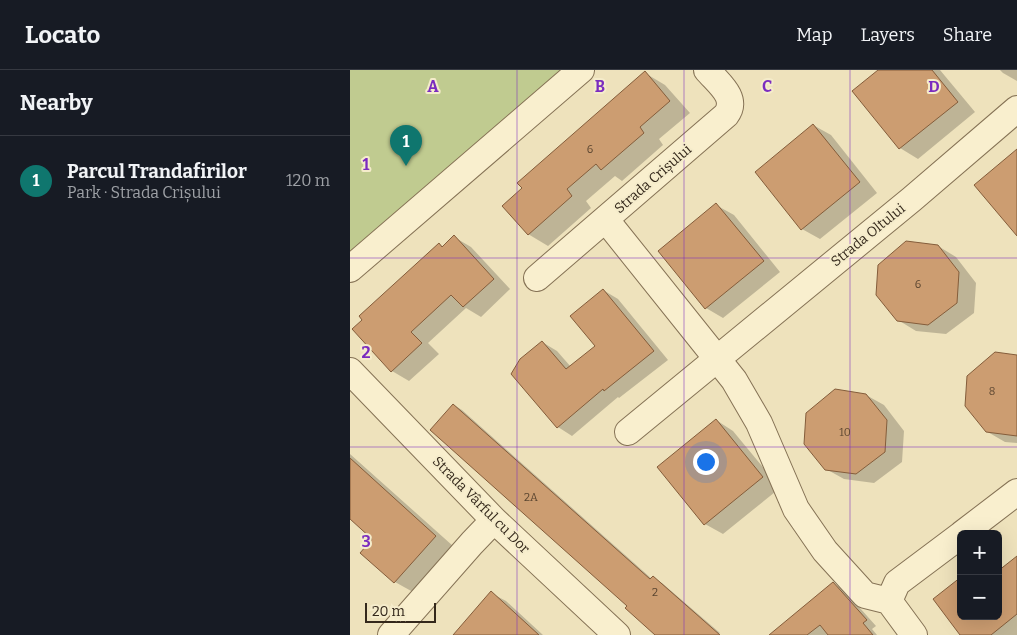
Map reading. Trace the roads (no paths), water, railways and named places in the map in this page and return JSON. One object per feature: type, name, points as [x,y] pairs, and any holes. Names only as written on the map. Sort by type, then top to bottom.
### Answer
[{"type":"street","points":[[350,269],[581,70]]},
{"type":"street","name":"Strada Crișului","points":[[537,278],[726,115],[730,110],[730,98],[707,70]]},
{"type":"street","name":"Strada Oltului","points":[[628,432],[919,193],[1017,109]]},
{"type":"street","points":[[606,220],[734,380],[759,423],[796,509],[825,551],[865,595],[889,601],[914,635]]},
{"type":"street","name":"Strada Vârful cu Dor","points":[[350,371],[494,520],[617,635]]},
{"type":"street","points":[[966,530],[1017,492]]},
{"type":"street","points":[[391,635],[494,520]]},
{"type":"street","points":[[889,601],[897,583],[957,537]]},
{"type":"place","name":"Parcul Trandafirilor","points":[[406,166]]}]
